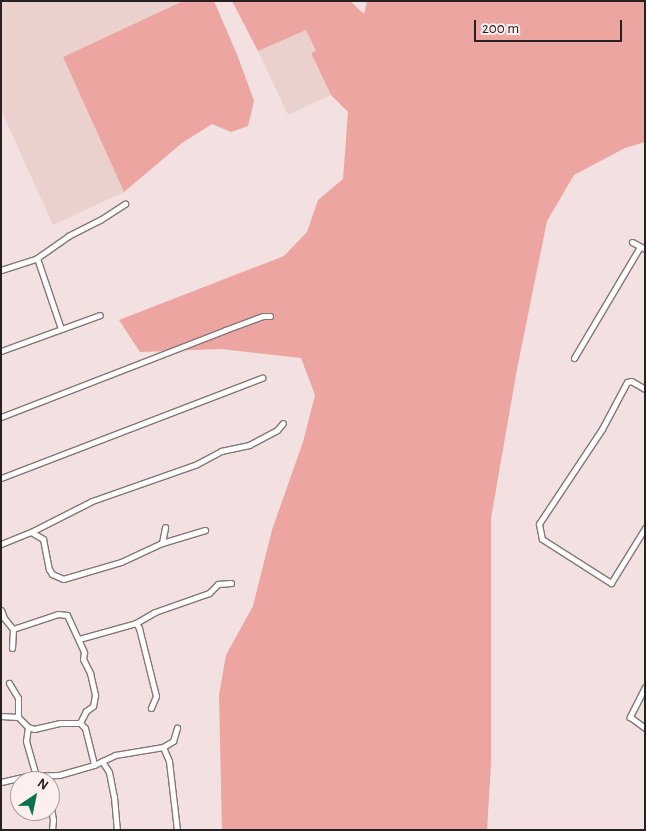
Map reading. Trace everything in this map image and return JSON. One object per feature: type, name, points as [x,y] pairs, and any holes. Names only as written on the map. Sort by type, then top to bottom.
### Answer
[{"type":"street","points":[[1,270],[37,258],[68,236],[100,220],[125,204]]},
{"type":"street","points":[[574,358],[642,248],[632,242]]},
{"type":"street","points":[[37,258],[61,329]]},
{"type":"street","points":[[1,351],[100,315]]},
{"type":"street","points":[[1,417],[263,316],[270,316]]},
{"type":"street","points":[[1,478],[262,378]]},
{"type":"street","points":[[645,389],[631,381],[627,382],[602,429],[539,524],[542,539],[611,583],[645,528]]},
{"type":"street","points":[[1,544],[31,532],[92,501],[195,465],[221,451],[248,445],[277,430],[283,423]]},
{"type":"street","points":[[162,543],[165,527]]},
{"type":"street","points":[[31,532],[43,539],[49,569],[52,574],[63,579],[121,562],[162,543],[205,530]]},
{"type":"street","points":[[79,639],[108,629],[136,624],[155,612],[209,593],[218,584],[231,583]]},
{"type":"street","points":[[1,610],[4,618],[13,629],[12,648]]},
{"type":"street","points":[[13,629],[64,614],[67,615],[79,639],[94,695],[93,706],[86,710],[80,723]]},
{"type":"street","points":[[136,624],[139,628],[156,696],[151,708]]},
{"type":"street","points":[[9,683],[18,698],[18,716],[28,727],[34,729],[60,722],[80,723],[86,728],[94,765]]},
{"type":"street","points":[[645,687],[630,717],[645,728]]},
{"type":"street","points":[[1,716],[18,716]]},
{"type":"street","points":[[28,727],[26,741],[35,771]]},
{"type":"street","points":[[60,775],[94,765],[115,755],[163,747],[173,741],[177,728]]},
{"type":"street","points":[[163,747],[168,761],[177,830]]},
{"type":"street","points":[[102,761],[110,780],[117,830]]},
{"type":"shaded area","points":[[1,1],[183,1],[63,57],[124,192],[53,225],[1,110]]},
{"type":"shaded area","points":[[183,1],[214,1],[254,101],[248,126],[231,132],[212,124],[182,143],[124,192],[63,57]]},
{"type":"shaded area","points":[[232,1],[350,1],[364,14],[367,1],[645,1],[645,142],[625,148],[574,175],[547,221],[517,369],[491,518],[491,764],[487,830],[222,830],[219,695],[226,655],[253,606],[272,530],[303,442],[315,395],[301,358],[221,349],[140,352],[119,320],[284,256],[307,232],[318,200],[343,179],[348,112],[331,95],[311,53],[316,51],[306,30],[258,51]]},
{"type":"shaded area","points":[[306,29],[316,51],[311,53],[331,95],[288,115],[258,51]]}]
